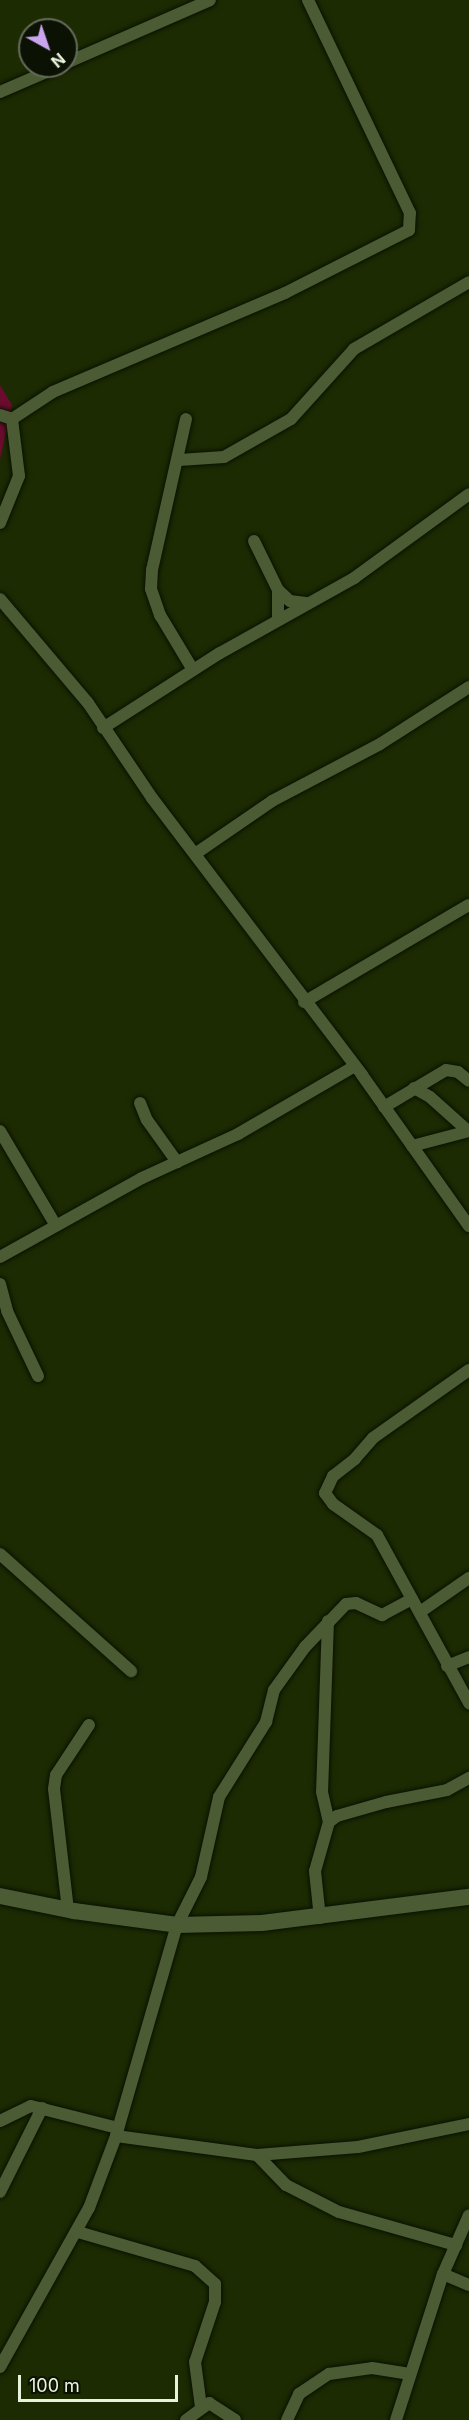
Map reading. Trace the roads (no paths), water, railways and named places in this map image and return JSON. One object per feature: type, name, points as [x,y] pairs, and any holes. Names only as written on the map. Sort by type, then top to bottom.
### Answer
[{"type":"street","points":[[78,58],[210,0]]},
{"type":"street","points":[[0,524],[19,476],[6,417],[53,392],[285,293],[409,230],[410,213],[308,0]]},
{"type":"street","points":[[0,92],[32,78]]},
{"type":"street","points":[[180,460],[224,457],[291,419],[354,349],[469,282]]},
{"type":"street","points":[[186,419],[180,460],[152,570],[151,589],[160,615],[193,670]]},
{"type":"street","points":[[104,728],[193,670],[306,603],[354,578],[469,494]]},
{"type":"street","points":[[254,541],[278,590],[290,601],[306,603]]},
{"type":"street","points":[[278,590],[278,620]]},
{"type":"street","points":[[0,599],[72,682],[303,1002],[355,1066],[469,1226]]},
{"type":"street","points":[[195,854],[272,801],[380,744],[469,687]]},
{"type":"street","points":[[303,1002],[469,905]]},
{"type":"street","points":[[0,1257],[55,1224],[238,1134],[355,1066]]},
{"type":"street","points":[[384,1107],[446,1070],[458,1072],[469,1081]]},
{"type":"street","points":[[414,1088],[430,1097],[469,1131]]},
{"type":"street","points":[[140,1102],[147,1120],[177,1162]]},
{"type":"street","points":[[0,1131],[55,1224]]},
{"type":"street","points":[[412,1146],[469,1131]]},
{"type":"street","points":[[0,1284],[8,1311],[38,1376]]},
{"type":"street","points":[[469,1370],[380,1432],[326,1484],[327,1499],[377,1535],[469,1703]]},
{"type":"street","points":[[0,1554],[131,1671]]},
{"type":"street","points":[[420,1612],[469,1578]]},
{"type":"street","points":[[0,2367],[78,2232],[117,2132],[177,1925],[201,1877],[219,1797],[261,1732],[279,1683],[328,1621],[351,1602],[382,1615],[412,1599]]},
{"type":"street","points":[[320,1918],[315,1871],[329,1822],[323,1805],[322,1764],[328,1621]]},
{"type":"street","points":[[447,1666],[469,1657]]},
{"type":"street","points":[[68,1910],[54,1789],[56,1775],[89,1725]]},
{"type":"street","points":[[329,1822],[337,1816],[386,1802],[447,1790],[469,1778]]},
{"type":"street","points":[[0,1896],[68,1910],[177,1925],[320,1918],[469,1897]]},
{"type":"street","points":[[0,2121],[26,2106],[42,2108],[117,2132],[257,2155],[358,2147],[469,2124]]},
{"type":"street","points":[[0,2192],[42,2108]]},
{"type":"street","points":[[257,2155],[286,2185],[339,2212],[456,2245]]},
{"type":"street","points":[[396,2420],[443,2274],[469,2215]]},
{"type":"street","points":[[78,2232],[195,2266],[215,2284],[215,2302],[195,2362],[201,2407]]},
{"type":"street","points":[[443,2274],[469,2285]]},
{"type":"street","points":[[287,2420],[299,2394],[329,2374],[372,2368],[409,2374]]},
{"type":"street","points":[[186,2420],[201,2407],[214,2405],[235,2420]]}]
